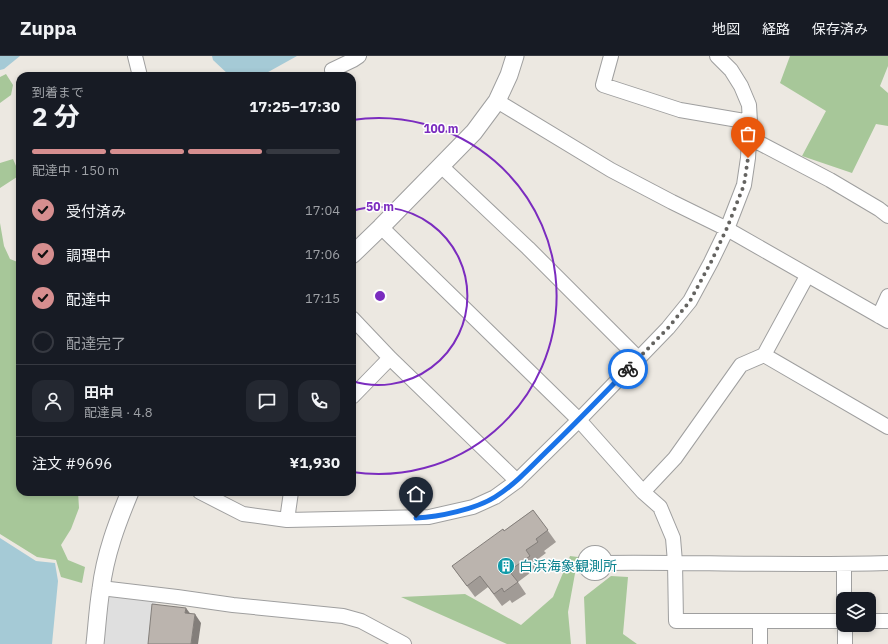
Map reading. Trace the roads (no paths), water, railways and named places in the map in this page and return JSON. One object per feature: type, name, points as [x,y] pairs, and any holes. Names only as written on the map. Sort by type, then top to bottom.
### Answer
[{"type":"street","points":[[135,56],[139,72]]},
{"type":"street","points":[[332,70],[358,56]]},
{"type":"street","points":[[356,251],[474,132],[497,101],[509,75],[515,56]]},
{"type":"street","points":[[611,56],[604,85],[680,110],[750,122]]},
{"type":"street","points":[[208,496],[243,514],[287,520],[429,518],[473,507],[495,497],[517,480],[579,420],[668,328],[690,301],[711,262],[727,228],[744,185],[748,158],[750,122],[749,105],[741,86],[731,70],[717,56]]},
{"type":"street","points":[[497,101],[611,170],[672,202],[727,228],[807,276],[884,318],[888,296]]},
{"type":"street","points":[[748,137],[830,180],[879,209],[888,216]]},
{"type":"street","points":[[442,166],[528,248],[638,358]]},
{"type":"street","points":[[381,227],[579,420],[643,492],[660,507],[673,538],[676,621],[836,621]]},
{"type":"street","points":[[643,492],[675,458],[741,365],[764,355],[807,276]]},
{"type":"street","points":[[356,322],[390,358],[517,480]]},
{"type":"street","points":[[764,355],[888,427]]},
{"type":"street","points":[[356,393],[390,358]]},
{"type":"street","points":[[95,644],[101,588],[117,523],[128,496]]},
{"type":"street","points":[[287,520],[290,496]]},
{"type":"street","points":[[605,563],[888,563]]},
{"type":"street","points":[[844,564],[844,592]]},
{"type":"street","points":[[101,588],[233,605],[343,616],[361,621],[404,644]]},
{"type":"street","points":[[760,621],[760,644]]},
{"type":"street","points":[[876,621],[888,621]]},
{"type":"street","points":[[845,632],[845,644]]},
{"type":"water","points":[[0,56],[20,56],[4,69],[0,70]]},
{"type":"water","points":[[212,56],[297,56],[268,72],[226,72],[213,60]]},
{"type":"water","points":[[0,538],[36,561],[55,563],[58,581],[52,644],[0,644]]},
{"type":"place","name":"白浜海象観測所","points":[[506,566]]}]
